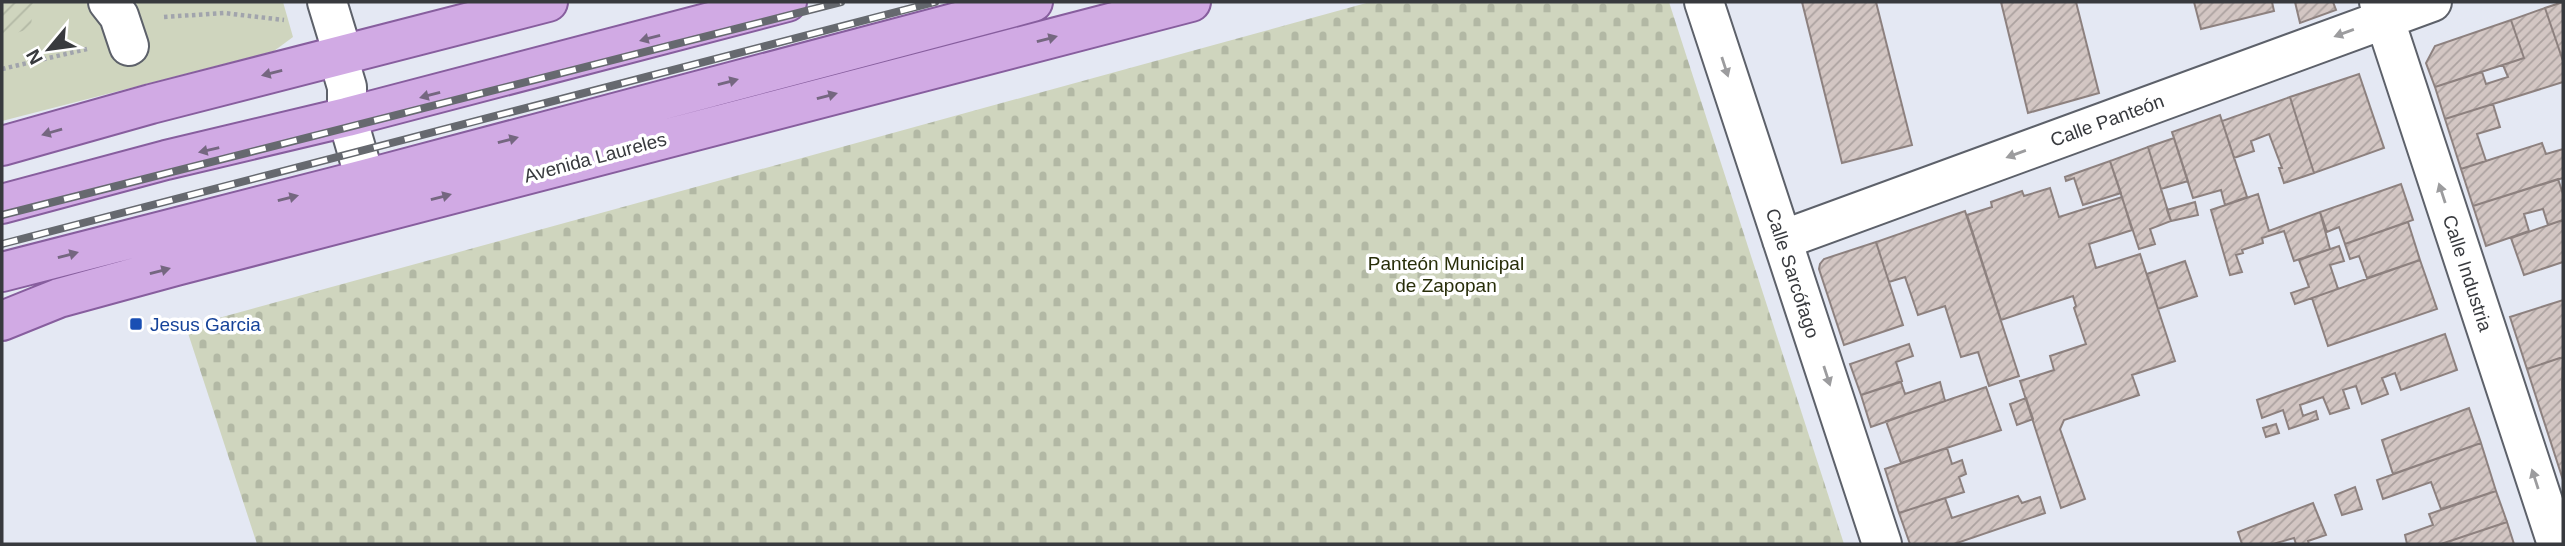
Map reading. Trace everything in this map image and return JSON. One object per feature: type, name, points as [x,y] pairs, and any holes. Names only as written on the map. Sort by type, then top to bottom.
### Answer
[{"type":"main road","points":[[2,204],[166,160],[349,93],[548,2]]},
{"type":"main road","points":[[2,146],[151,104],[349,93],[787,2]]},
{"type":"main road","name":"Avenida Laureles","points":[[2,321],[59,298],[556,128],[1033,2]]},
{"type":"main road","name":"Avenida Laureles","points":[[2,272],[373,189],[612,152],[1191,2]]},
{"type":"main road","points":[[556,128],[612,152]]},
{"type":"street","points":[[327,2],[373,189]]},
{"type":"street","name":"Calle Sarcófago","points":[[1704,2],[1882,544]]},
{"type":"street","name":"Calle Panteón","points":[[1782,240],[2382,10],[2432,2]]},
{"type":"street","name":"Calle Industria","points":[[2382,10],[2557,544]]},
{"type":"path","points":[[120,25],[168,16],[224,13],[284,20]]},
{"type":"green space","points":[[2,2],[283,2],[293,37],[274,51],[2,121]]},
{"type":"green space","points":[[2,2],[33,2],[31,28],[2,38]]},
{"type":"green space","name":"Panteón Municipal de Zapopan","points":[[1370,2],[1669,2],[1844,544],[257,544],[186,327]]},
{"type":"building","points":[[1802,2],[1876,2],[1912,145],[1842,163]]},
{"type":"building","points":[[2001,2],[2076,2],[2099,93],[2028,113]]},
{"type":"building","points":[[2194,2],[2272,2],[2274,11],[2201,29]]},
{"type":"building","points":[[2295,2],[2333,2],[2336,10],[2300,23]]},
{"type":"building","points":[[2563,2],[2563,61],[2545,8]]},
{"type":"building","points":[[2545,8],[2563,61],[2563,82],[2445,119],[2435,87],[2482,72],[2486,84],[2508,77],[2503,65],[2524,58],[2511,20]]},
{"type":"building","points":[[2511,20],[2524,58],[2435,87],[2426,63],[2435,46]]},
{"type":"building","points":[[2359,74],[2384,148],[2314,173],[2290,97]]},
{"type":"building","points":[[2290,97],[2314,173],[2284,183],[2279,168],[2282,168],[2269,134],[2251,141],[2254,151],[2234,158],[2222,121]]},
{"type":"building","points":[[2493,104],[2500,127],[2477,134],[2486,161],[2461,169],[2445,119]]},
{"type":"building","points":[[2220,115],[2247,197],[2225,205],[2221,190],[2193,198],[2172,132]]},
{"type":"building","points":[[2174,138],[2188,181],[2161,189],[2148,147]]},
{"type":"building","points":[[2542,143],[2546,154],[2563,149],[2563,178],[2473,206],[2461,169]]},
{"type":"building","points":[[2148,147],[2171,221],[2150,229],[2155,244],[2139,249],[2110,161]]},
{"type":"building","points":[[2110,161],[2121,193],[2083,205],[2074,178],[2066,181],[2065,177]]},
{"type":"building","points":[[2558,179],[2563,194],[2563,220],[2548,225],[2543,209],[2524,214],[2529,231],[2486,246],[2473,206]]},
{"type":"building","points":[[2401,184],[2413,220],[2345,244],[2339,227],[2327,232],[2320,212]]},
{"type":"building","points":[[2050,188],[2059,217],[2122,197],[2132,230],[2089,244],[2096,268],[2140,254],[2175,361],[2132,375],[2139,395],[2064,420],[2060,429],[2085,499],[2061,508],[2020,381],[2054,370],[2050,356],[2086,344],[2074,308],[2076,306],[2073,296],[2001,320],[1967,215],[1992,207],[1991,202],[2022,191],[2024,196]]},
{"type":"building","points":[[2258,194],[2269,231],[2320,212],[2330,249],[2294,261],[2284,231],[2262,238],[2263,243],[2242,250],[2243,253],[2236,255],[2242,272],[2230,275],[2211,210]]},
{"type":"building","points":[[2195,202],[2198,215],[2171,221],[2167,210]]},
{"type":"building","points":[[1965,211],[2019,376],[1989,386],[1978,352],[1961,357],[1945,306],[1918,315],[1905,277],[1889,282],[1876,242]]},
{"type":"building","points":[[2563,220],[2563,262],[2524,275],[2511,238]]},
{"type":"building","points":[[2408,222],[2420,260],[2367,278],[2359,256],[2350,259],[2345,244]]},
{"type":"building","points":[[1876,242],[1903,325],[1844,345],[1819,269],[1820,264],[1824,259]]},
{"type":"building","points":[[2339,246],[2344,261],[2330,265],[2338,289],[2295,304],[2291,293],[2309,287],[2299,260]]},
{"type":"building","points":[[2420,260],[2437,309],[2328,346],[2312,298]]},
{"type":"building","points":[[2185,261],[2197,296],[2158,309],[2147,274]]},
{"type":"building","points":[[2563,300],[2563,357],[2527,369],[2510,317]]},
{"type":"building","points":[[2445,334],[2457,370],[2401,390],[2395,373],[2382,378],[2388,394],[2362,404],[2356,386],[2343,390],[2349,408],[2330,414],[2323,397],[2300,405],[2303,416],[2316,411],[2318,419],[2289,429],[2283,410],[2262,418],[2257,400]]},
{"type":"building","points":[[1909,344],[1913,356],[1896,362],[1902,381],[1861,395],[1850,364]]},
{"type":"building","points":[[2563,357],[2562,382],[2563,480],[2527,369]]},
{"type":"building","points":[[1901,382],[1905,394],[1940,382],[1945,401],[1871,427],[1861,395]]},
{"type":"building","points":[[1986,387],[2001,430],[1901,463],[1886,421]]},
{"type":"building","points":[[2026,398],[2033,419],[2017,425],[2010,404]]},
{"type":"building","points":[[2469,408],[2481,443],[2393,474],[2382,440]]},
{"type":"building","points":[[2276,424],[2279,433],[2266,437],[2263,428]]},
{"type":"building","points":[[2481,443],[2496,491],[2441,509],[2431,482],[2383,499],[2377,480]]},
{"type":"building","points":[[1947,448],[1952,464],[1962,460],[1966,474],[1959,477],[1964,492],[1899,513],[1885,469]]},
{"type":"building","points":[[2355,487],[2362,509],[2342,515],[2335,495]]},
{"type":"building","points":[[2496,491],[2507,522],[2441,544],[2407,544],[2405,535],[2433,525],[2429,514]]},
{"type":"building","points":[[2018,496],[2022,503],[2040,497],[2045,513],[1954,544],[1910,544],[1899,513],[1945,498],[1952,518]]},
{"type":"building","points":[[2313,503],[2326,535],[2308,541],[2309,544],[2296,544],[2294,538],[2273,544],[2242,544],[2238,532]]},
{"type":"building","points":[[2507,522],[2514,544],[2441,544]]},
{"type":"railway","points":[[2,215],[841,2]]},
{"type":"railway","points":[[2,244],[935,2]]},
{"type":"place","name":"Jesus Garcia","points":[[136,324]]}]
